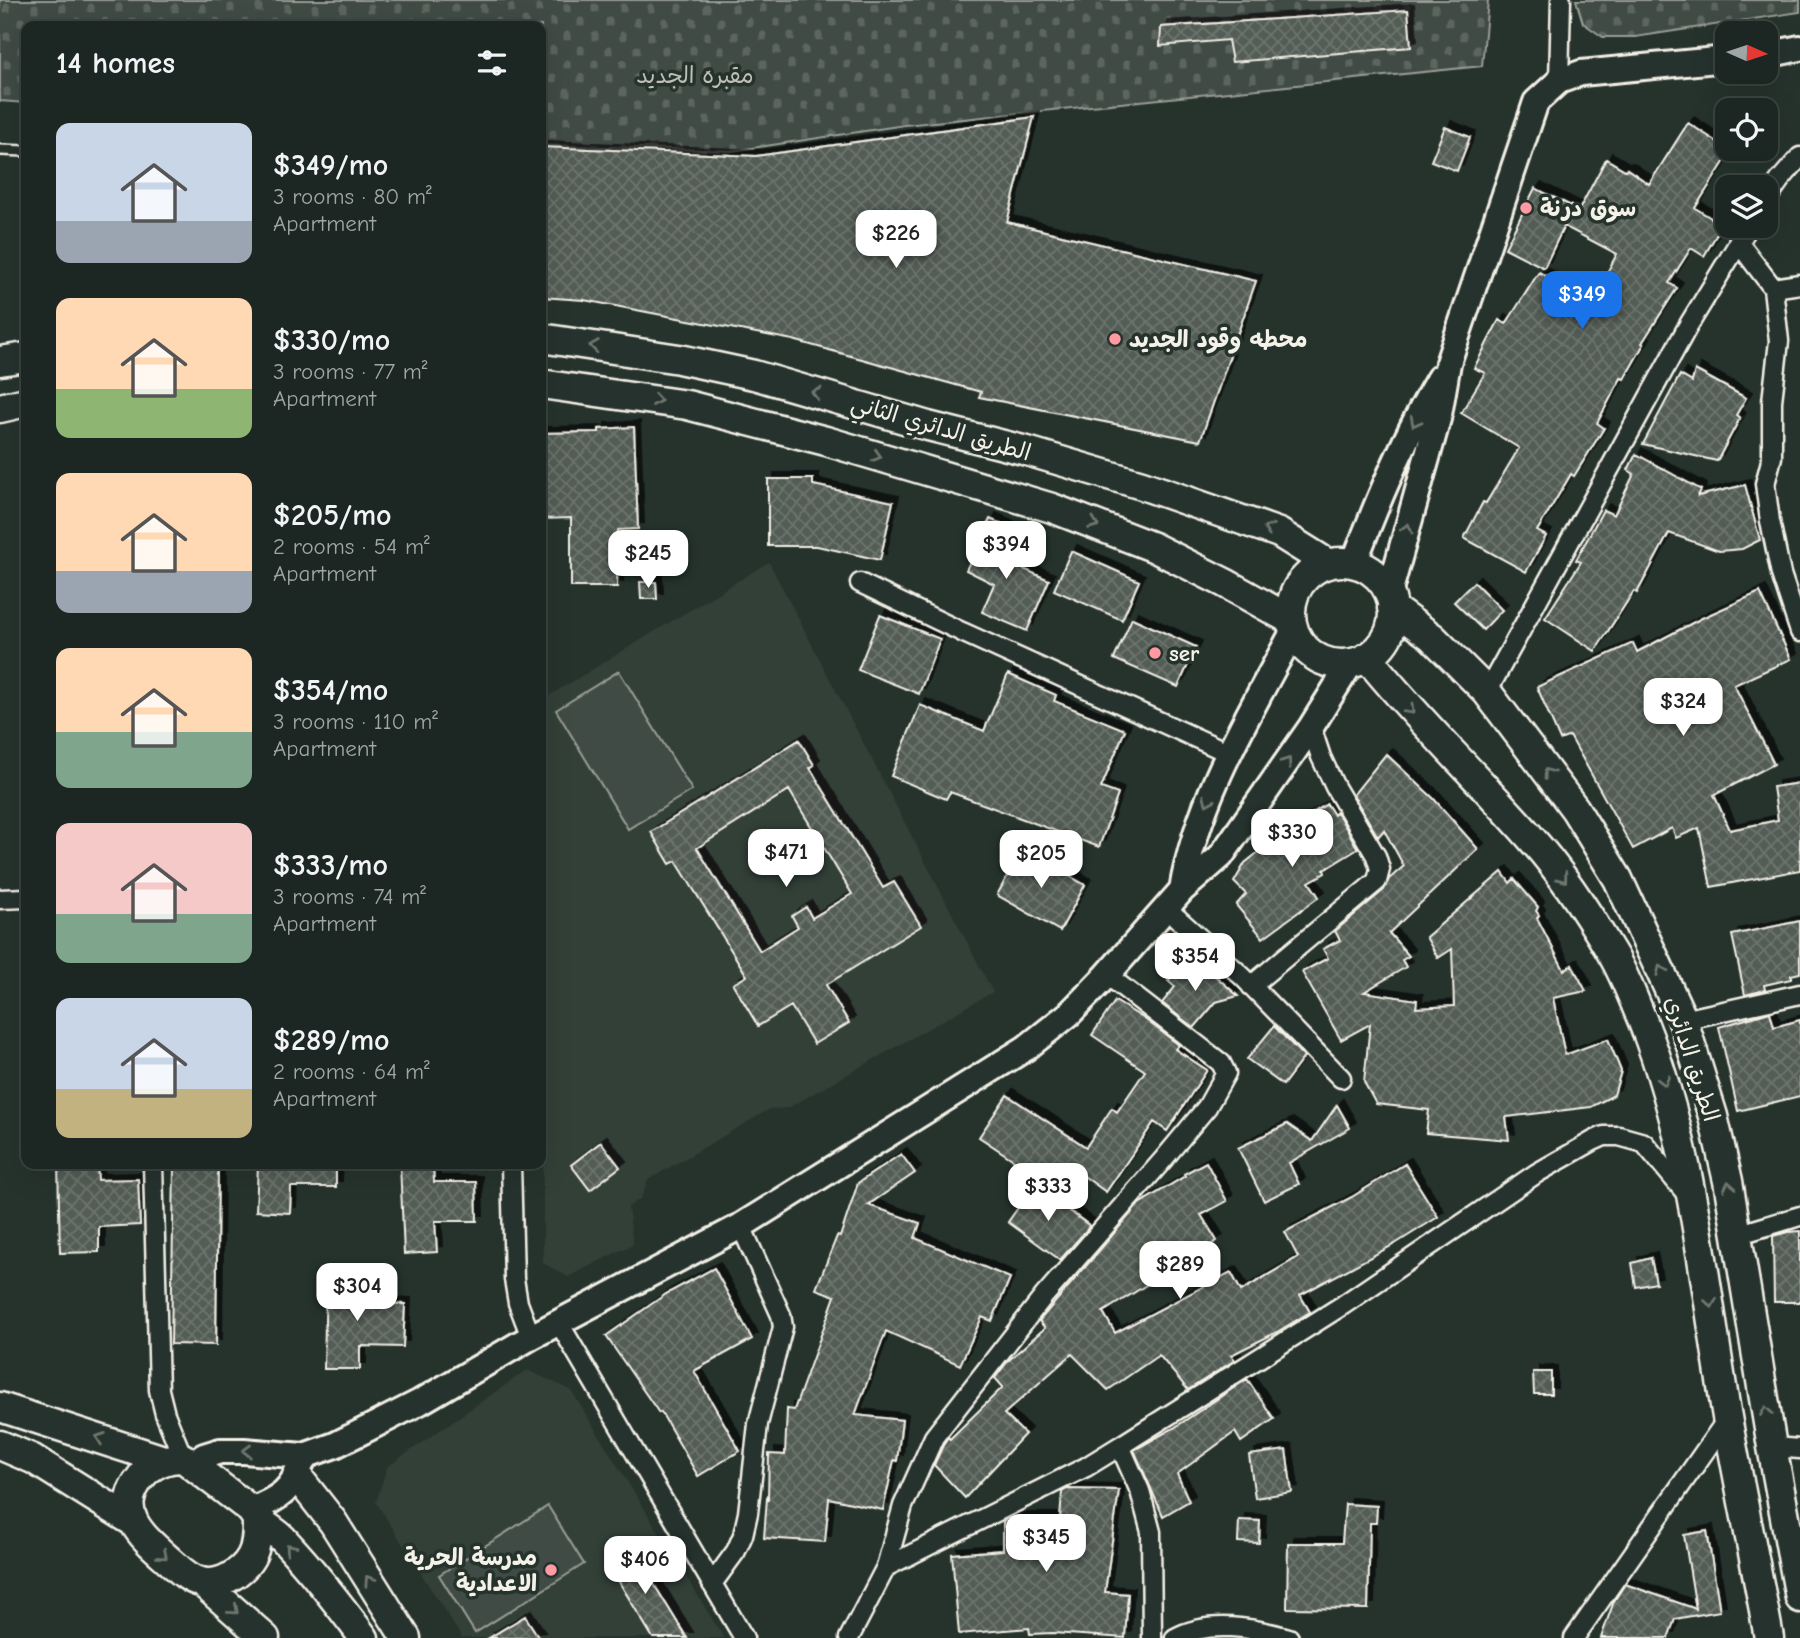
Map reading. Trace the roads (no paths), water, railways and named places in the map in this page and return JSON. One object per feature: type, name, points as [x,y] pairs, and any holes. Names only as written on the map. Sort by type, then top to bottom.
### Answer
[{"type":"main road","name":"الطريق الدائري الثاني","points":[[546,339],[679,359],[754,375],[928,426],[1027,451],[1142,485],[1279,533],[1341,563]]},
{"type":"main road","points":[[0,361],[21,358]]},
{"type":"main road","name":"الطريق الدائري الثاني","points":[[546,385],[687,405],[826,441],[1052,508],[1153,547],[1225,583],[1293,625]]},
{"type":"main road","points":[[0,408],[21,403]]},
{"type":"main road","points":[[1341,563],[1376,574],[1391,601],[1390,628],[1381,645],[1359,660],[1333,663],[1317,657],[1303,646],[1293,625],[1292,601],[1299,585],[1311,572],[1341,563]]},
{"type":"main road","name":"الطريق الدائري","points":[[1391,601],[1487,692],[1575,809],[1618,879],[1683,1020],[1713,1116],[1728,1181],[1800,1598]]},
{"type":"main road","name":"الطريق الدائري","points":[[1359,660],[1538,846],[1573,892],[1613,954],[1659,1063],[1679,1138],[1707,1276],[1728,1418],[1769,1638]]},
{"type":"main road","points":[[0,1407],[180,1461],[272,1529],[339,1604],[364,1638]]},
{"type":"main road","points":[[0,1446],[33,1459],[132,1521]]},
{"type":"main road","points":[[180,1461],[147,1469],[136,1483],[130,1502],[132,1521],[139,1534],[189,1578],[203,1583],[265,1638]]},
{"type":"main road","points":[[301,1466],[406,1638]]},
{"type":"main road","points":[[203,1583],[222,1581],[238,1572],[251,1558],[257,1540],[254,1515]]},
{"type":"street","points":[[1559,81],[1561,0]]},
{"type":"street","points":[[1778,53],[1800,48]]},
{"type":"street","points":[[1391,601],[1439,415],[1448,363],[1531,111],[1543,94],[1559,81],[1581,73],[1715,60]]},
{"type":"street","points":[[1778,183],[1800,157]]},
{"type":"street","points":[[1487,692],[1688,326],[1741,238]]},
{"type":"street","points":[[1738,242],[1773,288],[1779,341],[1772,401],[1772,457],[1765,484],[1781,574],[1800,632]]},
{"type":"street","points":[[1773,288],[1800,284]]},
{"type":"street","points":[[1341,563],[1377,501],[1406,439],[1448,363]]},
{"type":"street","points":[[860,583],[1229,753]]},
{"type":"street","points":[[1174,899],[1199,823],[1229,753],[1293,625]]},
{"type":"street","points":[[254,1515],[289,1488],[301,1466],[335,1445],[409,1408],[531,1337],[741,1226],[1026,1048],[1069,1014],[1174,899],[1221,856],[1359,660]]},
{"type":"street","points":[[1251,986],[1377,881],[1379,875],[1377,856],[1335,787],[1311,727]]},
{"type":"street","points":[[0,899],[21,898]]},
{"type":"street","points":[[1174,899],[1251,986],[1340,1078]]},
{"type":"street","points":[[849,1638],[886,1567],[903,1506],[934,1437],[1044,1296],[1207,1107],[1226,1073],[1221,1063],[1107,975]]},
{"type":"street","points":[[1683,1020],[1800,994]]},
{"type":"street","points":[[886,1567],[1086,1467],[1120,1447],[1343,1305],[1537,1173],[1592,1141],[1604,1136],[1619,1136],[1644,1143],[1692,1200]]},
{"type":"street","points":[[153,1169],[159,1390],[180,1461],[220,1451],[244,1451],[301,1466]]},
{"type":"street","points":[[511,1169],[514,1279],[518,1303],[531,1337]]},
{"type":"street","points":[[1737,1236],[1800,1216]]},
{"type":"street","points":[[712,1584],[736,1550],[743,1535],[758,1424],[783,1327],[781,1315],[741,1226]]},
{"type":"street","points":[[559,1323],[744,1638]]},
{"type":"street","points":[[1574,1638],[1728,1418]]},
{"type":"street","points":[[1120,1447],[1140,1491],[1151,1532],[1152,1638]]},
{"type":"street","points":[[1772,1447],[1800,1449]]},
{"type":"street","points":[[1175,1638],[1194,1630],[1219,1628],[1250,1629],[1289,1638]]},
{"type":"lane","points":[[0,150],[21,151]]},
{"type":"place","name":"سوق درنة","points":[[1526,208]]},
{"type":"place","name":"محطه وقود الجديد","points":[[1115,339]]},
{"type":"place","name":"ser","points":[[1155,653]]},
{"type":"place","name":"مدرسة الحرية الاعدادية","points":[[551,1570]]},
{"type":"park label","name":"مقبره الجديد","points":[[695,75]]}]
